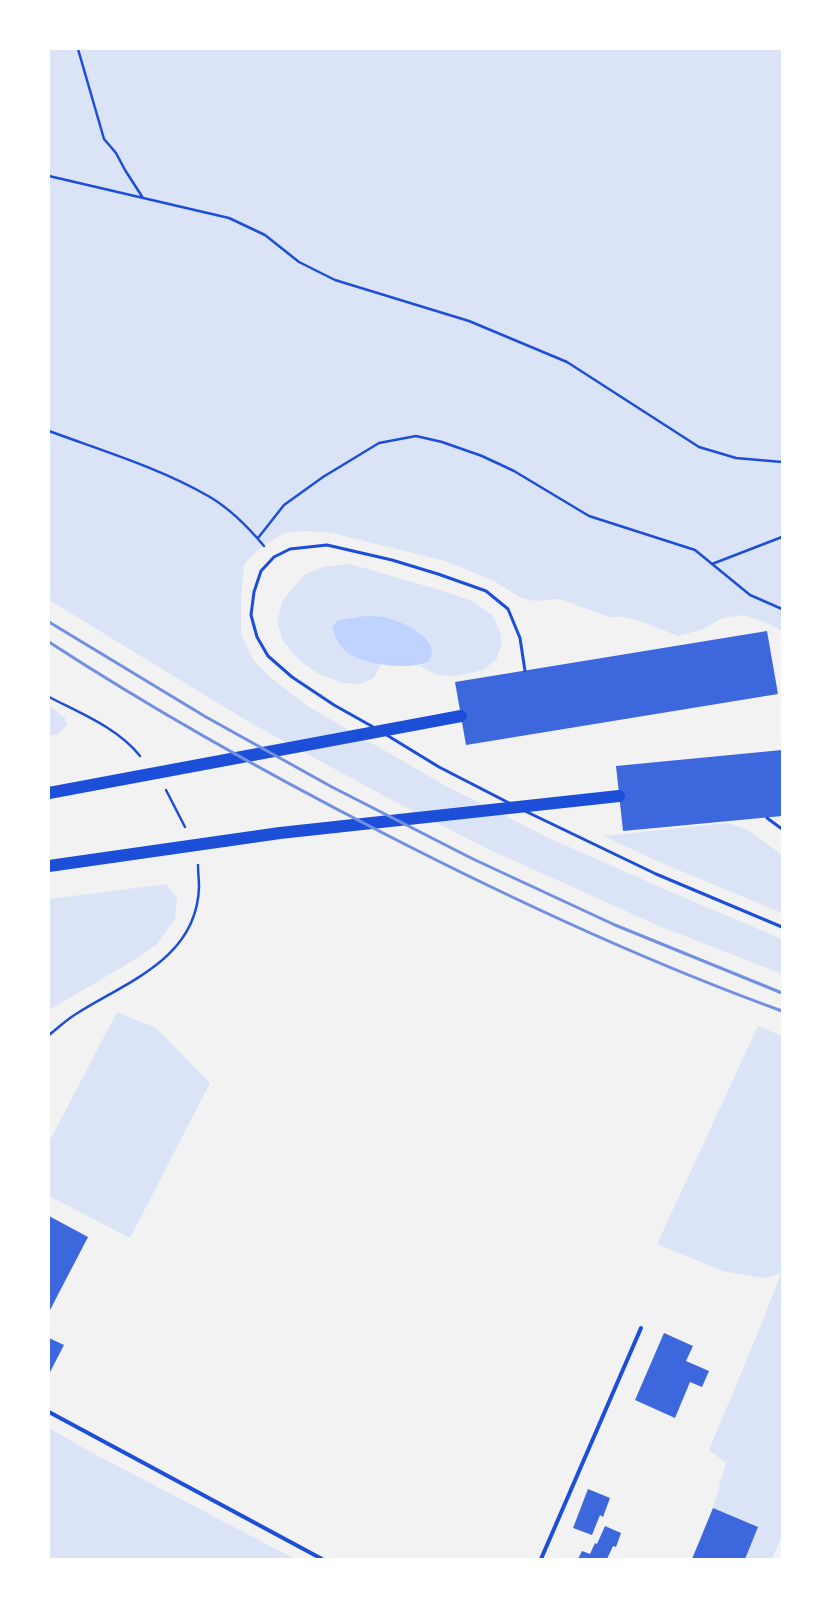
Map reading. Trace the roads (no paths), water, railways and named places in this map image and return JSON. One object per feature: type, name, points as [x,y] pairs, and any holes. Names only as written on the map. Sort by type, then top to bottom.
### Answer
[{"type":"highway","points":[[49,793],[461,716]]},
{"type":"highway","points":[[49,866],[280,833],[619,796]]},
{"type":"street","points":[[541,1559],[641,1328]]},
{"type":"street","points":[[49,1412],[322,1559]]},
{"type":"lane","points":[[525,671],[520,638],[508,610],[486,591],[392,560],[327,545],[290,549],[274,557],[261,571],[254,592],[251,615],[257,637],[268,656],[292,677],[334,705],[439,767],[577,837],[656,874],[782,927]]},
{"type":"lane","points":[[768,818],[782,830]]},
{"type":"water","points":[[365,616],[382,617],[400,622],[422,635],[431,647],[432,654],[429,662],[410,666],[386,665],[363,660],[345,651],[340,646],[332,627],[338,620]]},
{"type":"railway","points":[[49,622],[206,717],[332,787],[473,859],[615,925],[782,993]]},
{"type":"railway","points":[[49,642],[89,668],[211,741],[295,787],[428,856],[527,904],[628,950],[730,992],[782,1011]]}]
